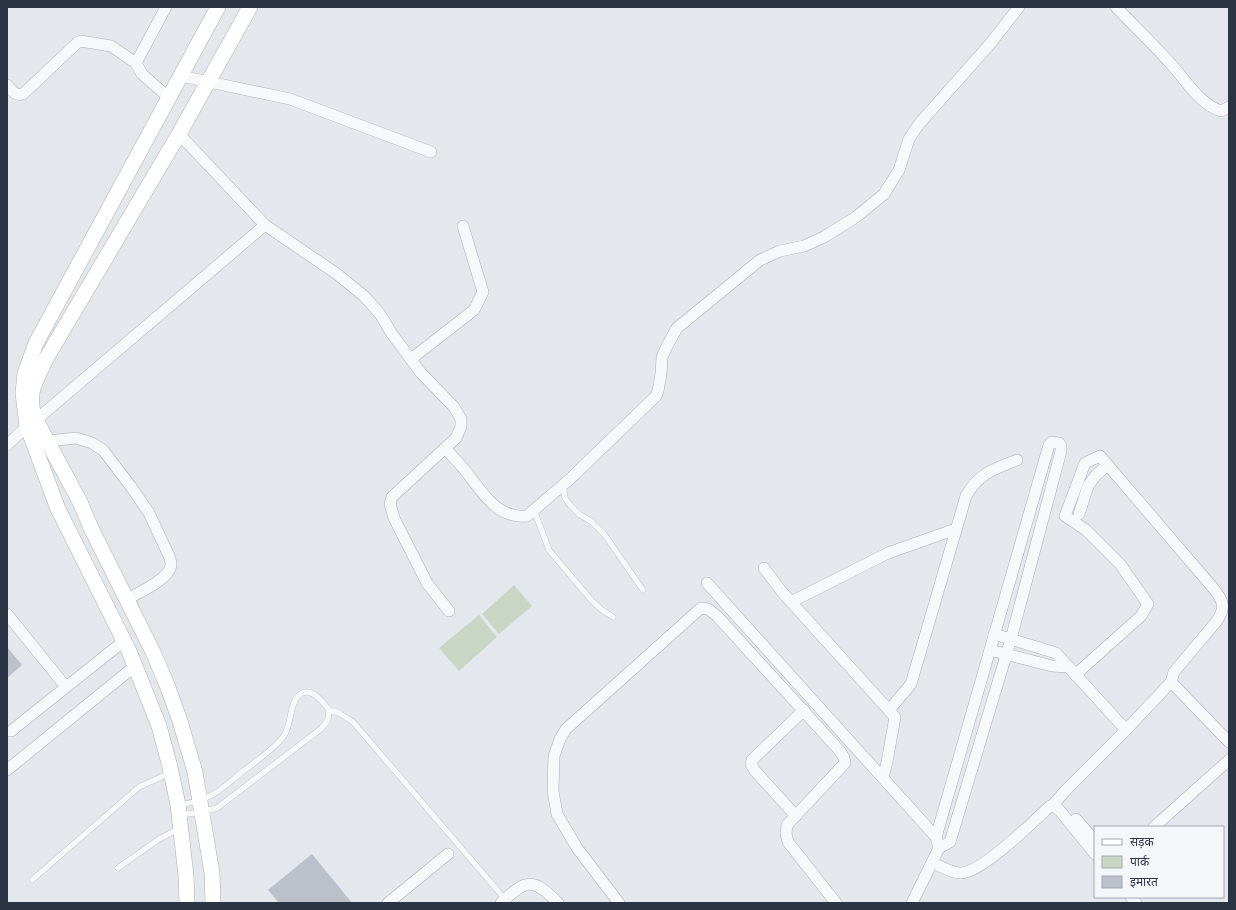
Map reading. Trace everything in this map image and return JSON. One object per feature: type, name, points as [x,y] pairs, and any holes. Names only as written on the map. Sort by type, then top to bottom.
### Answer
[{"type":"street","points":[[136,63],[166,7]]},
{"type":"street","points":[[187,903],[186,876],[179,816],[171,773],[159,726],[124,641],[58,509],[23,393],[25,373],[36,343],[218,7]]},
{"type":"street","points":[[213,903],[212,873],[202,806],[195,772],[180,721],[167,685],[127,599],[91,528],[80,502],[48,441],[32,423],[31,391],[47,357],[210,81],[250,7]]},
{"type":"street","points":[[445,448],[482,493],[497,508],[508,515],[519,517],[527,516],[563,485],[656,396],[661,374],[662,357],[677,328],[760,260],[780,251],[804,246],[824,237],[856,217],[884,194],[899,170],[909,138],[919,124],[990,44],[1019,7]]},
{"type":"street","points":[[1116,7],[1203,100],[1221,111],[1229,107]]},
{"type":"street","points":[[7,85],[15,94],[24,94],[77,43],[81,41],[111,46],[136,63],[142,74],[169,98]]},
{"type":"street","points":[[181,76],[290,99],[431,152]]},
{"type":"street","points":[[179,134],[265,225],[337,274],[364,296],[380,314],[392,334],[421,373],[454,407],[461,419],[461,427],[456,438],[392,497],[390,504],[394,518],[427,583],[449,611]]},
{"type":"street","points":[[7,444],[265,225]]},
{"type":"street","points":[[411,359],[474,310],[483,292],[463,226]]},
{"type":"street","points":[[48,441],[76,438],[92,443],[103,450],[149,513],[170,558],[171,565],[167,574],[159,581],[127,599]]},
{"type":"street","points":[[912,903],[939,848],[950,842],[1007,654],[1060,451],[1061,446],[1059,442],[1052,442],[1049,445],[936,837]]},
{"type":"street","points":[[932,862],[957,873],[967,872],[980,866],[1004,848],[1056,802],[1171,682],[1174,672],[1220,616],[1223,608],[1223,601],[1214,589],[1100,456],[1085,463],[1065,516],[1086,530],[1120,564],[1148,604],[1141,616],[1075,676]]},
{"type":"street","points":[[889,710],[911,684],[966,496],[972,485],[990,471],[1018,460]]},
{"type":"street","points":[[1079,514],[1088,486],[1096,475],[1108,465]]},
{"type":"street","points":[[791,602],[888,553],[956,529]]},
{"type":"street","points":[[764,568],[791,602],[895,717],[887,762],[882,776]]},
{"type":"street","points":[[707,583],[936,837],[939,848]]},
{"type":"street","points":[[619,903],[577,848],[557,814],[553,791],[554,756],[560,739],[566,729],[701,608],[708,609],[718,616],[804,710],[840,751],[844,758],[845,763],[787,825],[786,834],[788,842],[836,903]]},
{"type":"street","points":[[7,614],[66,687]]},
{"type":"street","points":[[994,634],[1056,653],[1075,676],[1126,730]]},
{"type":"street","points":[[11,731],[124,641]]},
{"type":"street","points":[[990,650],[1052,666],[1067,667]]},
{"type":"street","points":[[7,770],[135,666]]},
{"type":"street","points":[[1171,682],[1229,742]]},
{"type":"street","points":[[796,816],[755,771],[751,764],[752,760],[804,710]]},
{"type":"street","points":[[1155,826],[1229,760]]},
{"type":"street","points":[[1056,802],[1094,840]]},
{"type":"street","points":[[1056,802],[1060,811],[1094,853]]},
{"type":"street","points":[[388,903],[448,854]]},
{"type":"street","points":[[503,901],[521,886],[531,883],[548,893],[558,903]]},
{"type":"lane","points":[[563,485],[565,498],[570,506],[580,515],[591,521],[604,534],[643,590]]},
{"type":"lane","points":[[534,510],[549,550],[592,601],[602,610],[614,617]]},
{"type":"lane","points":[[179,816],[202,806],[284,736],[298,697],[302,694],[310,693],[316,695],[329,710],[339,713],[353,722],[503,901]]},
{"type":"lane","points":[[118,868],[159,839],[179,816],[202,806],[218,808],[322,728],[328,720],[329,710]]},
{"type":"lane","points":[[32,880],[139,787],[171,773]]},
{"type":"green space","points":[[514,585],[532,606],[499,634],[482,614]]},
{"type":"green space","points":[[479,615],[497,637],[459,671],[439,648]]},
{"type":"building","points":[[7,647],[22,665],[7,678]]},
{"type":"building","points":[[312,854],[352,903],[279,903],[268,890]]}]
